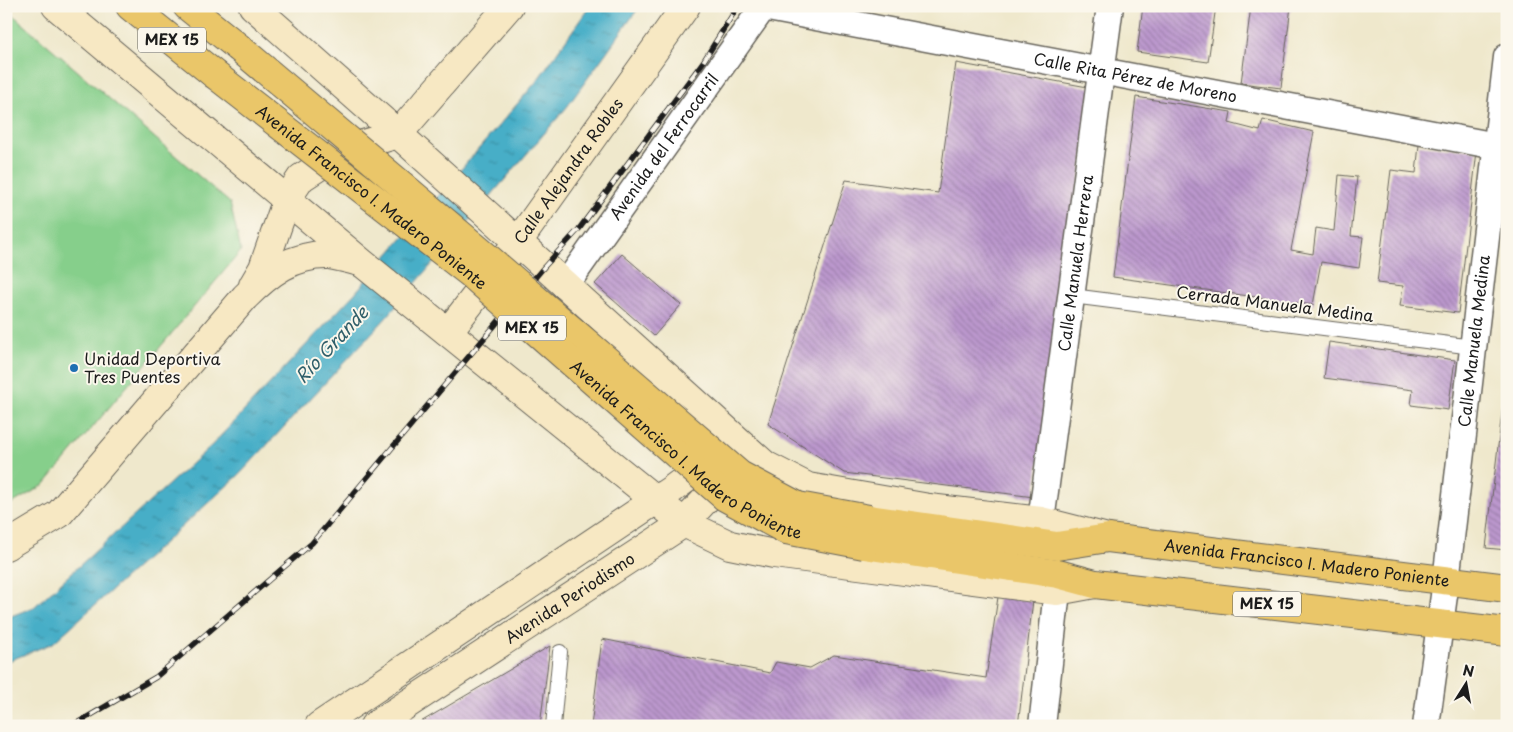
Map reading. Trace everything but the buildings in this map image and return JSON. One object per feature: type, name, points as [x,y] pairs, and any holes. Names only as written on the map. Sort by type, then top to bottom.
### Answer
[{"type":"main road","points":[[56,6],[362,262]]},
{"type":"main road","name":"Avenida Francisco I. Madero Poniente","points":[[130,6],[214,74],[471,274],[725,497],[786,530],[866,532],[1058,546],[1108,538]]},
{"type":"main road","name":"Avenida Francisco I. Madero Poniente","points":[[187,6],[496,265],[740,476],[798,506],[866,532],[1058,574],[1095,584],[1507,632]]},
{"type":"main road","points":[[253,6],[398,134]]},
{"type":"main road","points":[[246,297],[263,268],[287,199],[302,178],[346,150],[398,134],[509,6]]},
{"type":"main road","name":"Calle Alejandra Robles","points":[[448,332],[517,243],[686,6]]},
{"type":"main road","name":"Avenida Francisco I. Madero Poniente","points":[[398,134],[435,170],[766,466],[808,487],[929,508],[1042,521],[1108,538],[1507,588]]},
{"type":"main road","points":[[6,546],[59,514],[268,274],[298,260],[330,255],[362,262]]},
{"type":"main road","name":"Avenida Francisco I. Madero Poniente","points":[[362,262],[684,523],[730,545],[774,554],[1057,591],[1095,584]]},
{"type":"main road","name":"Avenida Periodismo","points":[[319,726],[741,444]]},
{"type":"main road","name":"Avenida Periodismo","points":[[374,726],[684,523],[728,478],[741,444]]},
{"type":"street","name":"Calle Manuela Herrera","points":[[1042,521],[1110,6]]},
{"type":"street","name":"Calle Rita Pérez de Moreno","points":[[764,7],[1502,147]]},
{"type":"street","name":"Avenida del Ferrocarril","points":[[565,286],[764,7]]},
{"type":"street","name":"Calle Manuela Medina","points":[[1426,726],[1446,581],[1473,347],[1502,147],[1507,58]]},
{"type":"street","points":[[1042,726],[1057,591]]},
{"type":"lane","name":"Cerrada Manuela Medina","points":[[1072,296],[1473,347]]},
{"type":"lane","points":[[552,726],[560,652]]},
{"type":"green space","name":"Unidad Deportiva Tres Puentes","points":[[6,9],[230,203],[241,251],[44,485],[6,507]]},
{"type":"water","name":"Río Grande","points":[[590,6],[640,6],[567,107],[386,318],[239,475],[53,643],[6,662],[6,618],[34,607],[212,445],[355,293],[536,82]]},
{"type":"railway","points":[[72,726],[156,677],[312,543],[544,267],[579,229],[703,62],[738,6]]},
{"type":"place","name":"Unidad Deportiva Tres Puentes","points":[[74,368]]}]
